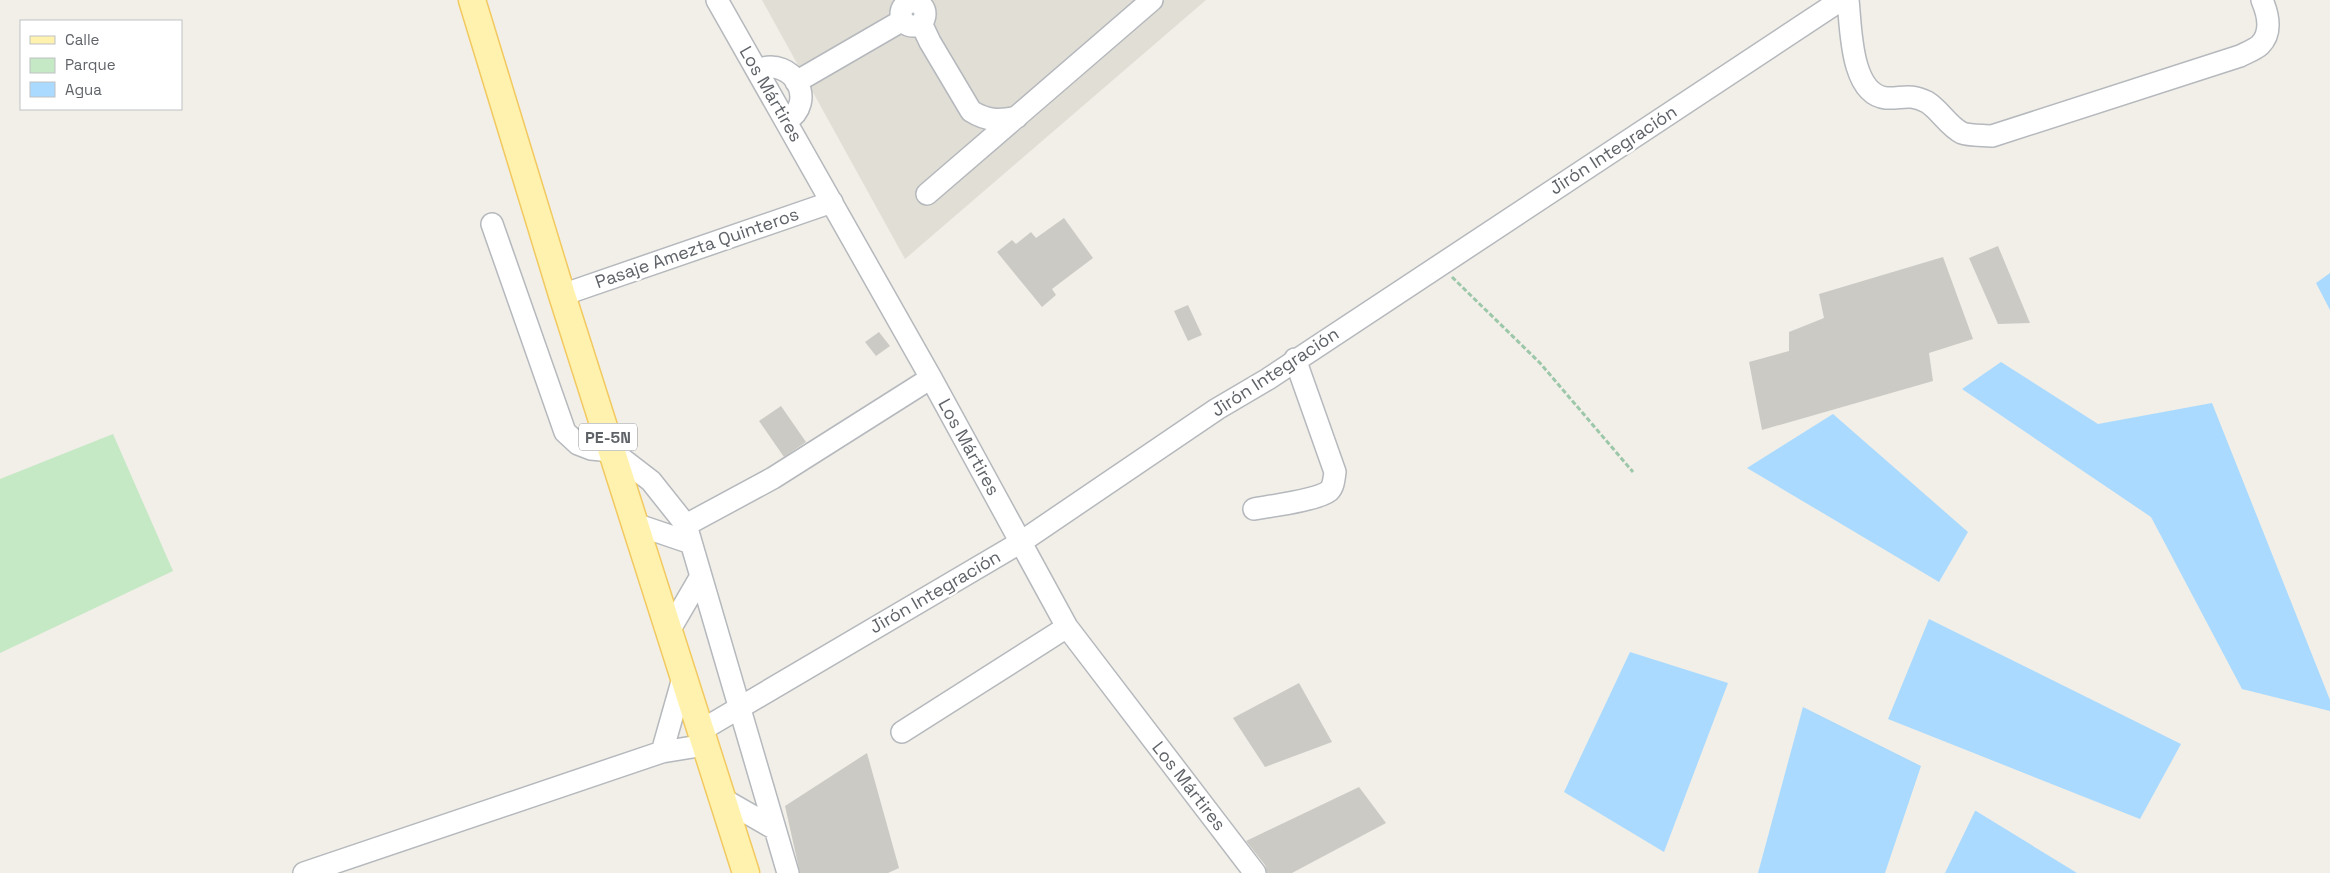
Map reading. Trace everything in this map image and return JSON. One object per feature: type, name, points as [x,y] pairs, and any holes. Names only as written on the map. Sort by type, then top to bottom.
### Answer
[{"type":"main road","name":"PE-5N","points":[[472,0],[562,295],[746,873]]},
{"type":"street","name":"Los Mártires","points":[[717,0],[931,378],[1067,628],[1255,873]]},
{"type":"street","points":[[927,194],[1152,0]]},
{"type":"street","name":"Jirón Integración","points":[[703,738],[740,707],[1021,542],[1217,409],[1296,360],[1841,0]]},
{"type":"street","points":[[1848,0],[1858,73],[1873,93],[1885,98],[1904,96],[1920,99],[1929,104],[1963,133],[1992,136],[2240,56],[2260,45],[2268,31],[2268,13],[2262,0]]},
{"type":"street","points":[[796,82],[911,11],[971,111],[982,118],[992,120],[1018,117]]},
{"type":"street","points":[[757,70],[766,67],[780,67],[788,72],[796,82],[800,91],[800,106],[792,118],[786,121]]},
{"type":"street","name":"Pasaje Amezta Quinteros","points":[[562,295],[832,202]]},
{"type":"street","points":[[492,224],[565,432],[584,447],[612,451],[651,481],[689,534],[788,873]]},
{"type":"street","points":[[1254,509],[1319,496],[1330,490],[1334,482],[1334,472],[1296,360]]},
{"type":"street","points":[[635,524],[689,534],[772,478],[931,378]]},
{"type":"street","points":[[669,631],[701,576]]},
{"type":"street","points":[[902,732],[1067,628]]},
{"type":"street","points":[[662,752],[683,678]]},
{"type":"street","points":[[304,873],[703,738]]},
{"type":"street","points":[[721,798],[775,829]]},
{"type":"path","points":[[1440,264],[1540,363],[1633,472]]},
{"type":"shaded area","points":[[762,0],[1206,0],[905,259]]},
{"type":"green space","points":[[113,434],[173,571],[0,653],[0,479]]},
{"type":"water","points":[[2330,273],[2330,310],[2316,283]]},
{"type":"water","points":[[2001,362],[2098,424],[2212,403],[2330,700],[2330,711],[2242,689],[2151,517],[1962,389]]},
{"type":"water","points":[[1833,414],[1968,532],[1939,582],[1747,468]]},
{"type":"water","points":[[1929,619],[2181,744],[2140,819],[1888,719]]},
{"type":"water","points":[[1630,652],[1728,683],[1664,852],[1564,792]]},
{"type":"water","points":[[1803,707],[1921,766],[1885,873],[1758,873]]},
{"type":"water","points":[[1976,811],[2077,873],[1945,873]]},
{"type":"building","points":[[1064,218],[1093,258],[1052,289],[1056,295],[1042,307],[997,252],[1012,240],[1016,244],[1031,232],[1036,238]]},
{"type":"building","points":[[1998,246],[2030,323],[1998,324],[1969,258]]},
{"type":"building","points":[[1943,257],[1973,339],[1929,353],[1933,381],[1762,430],[1749,362],[1789,351],[1789,332],[1824,318],[1819,294]]},
{"type":"building","points":[[1188,305],[1202,335],[1188,341],[1174,311]]},
{"type":"building","points":[[879,332],[890,346],[876,356],[865,342]]},
{"type":"building","points":[[781,406],[806,442],[784,457],[759,421]]},
{"type":"building","points":[[1299,683],[1332,742],[1265,767],[1233,718]]},
{"type":"building","points":[[867,753],[899,868],[888,873],[800,873],[785,806]]},
{"type":"building","points":[[1359,787],[1386,823],[1292,873],[1267,873],[1265,865],[1246,841]]}]
